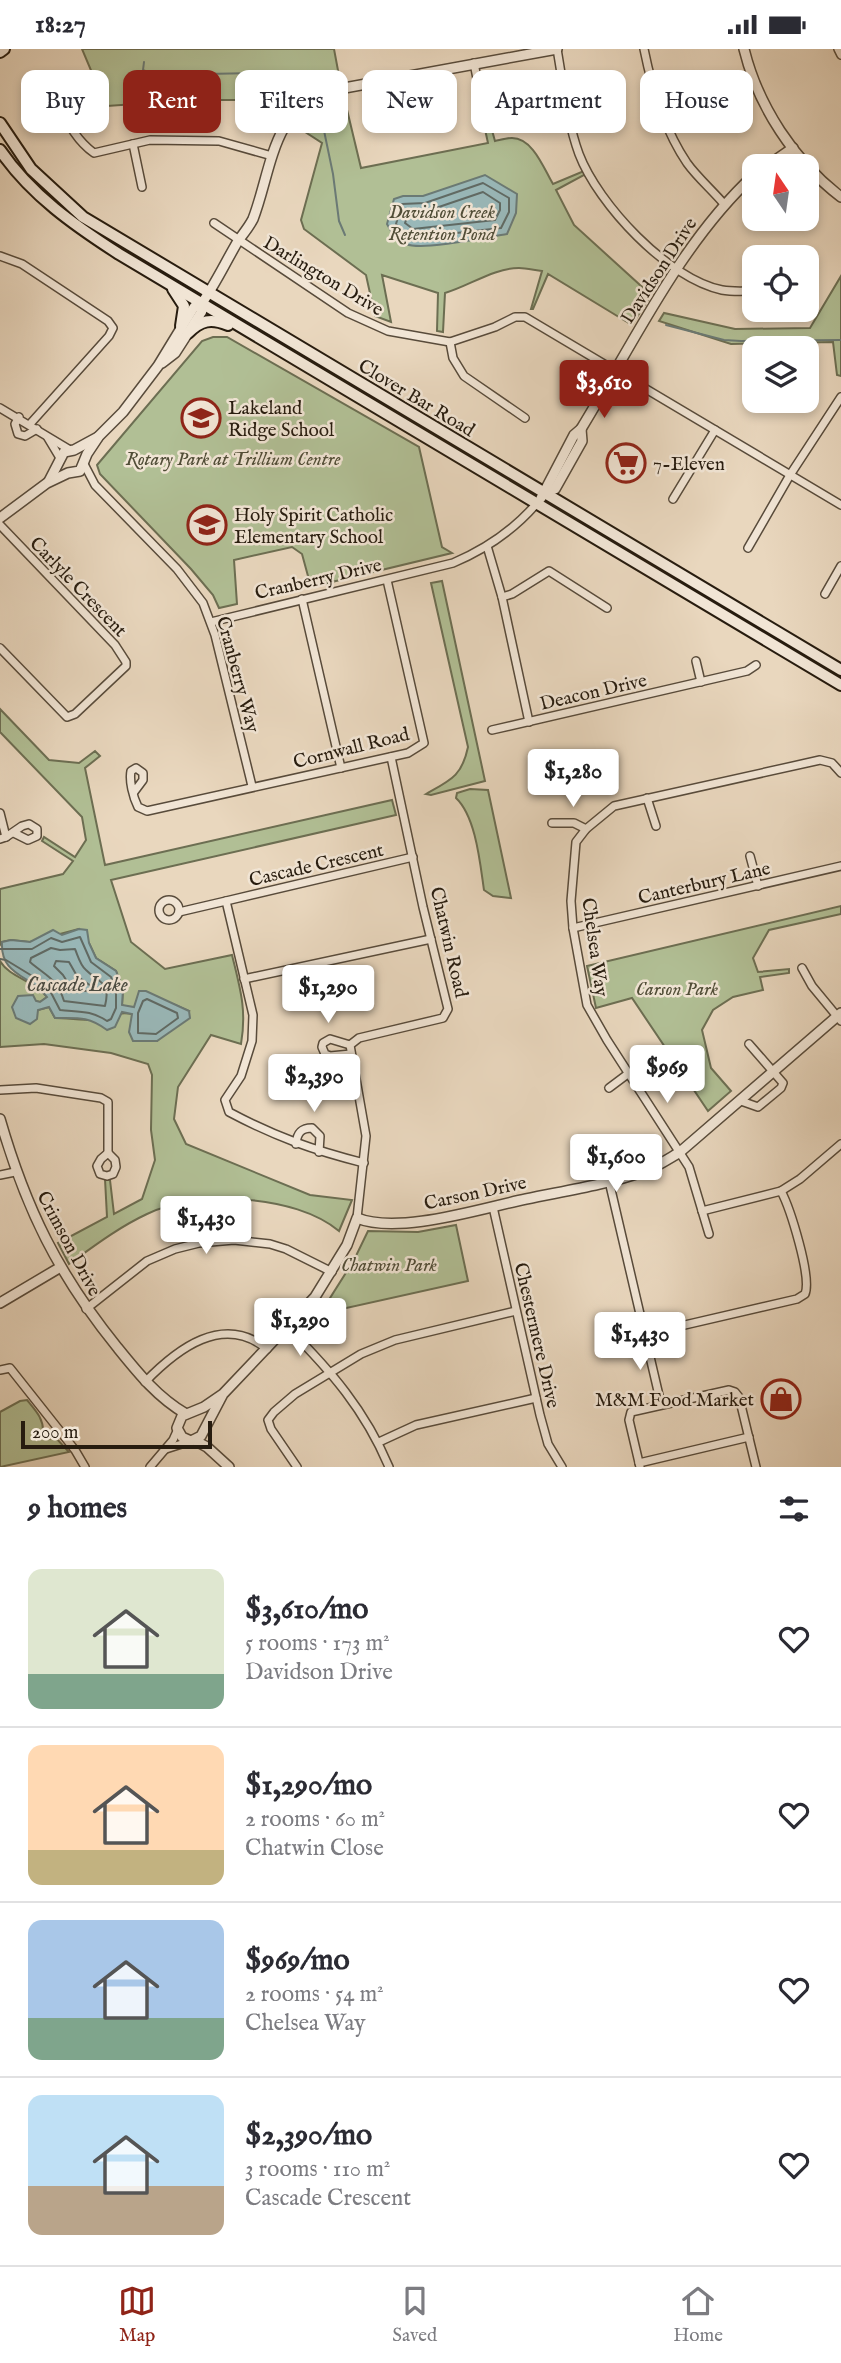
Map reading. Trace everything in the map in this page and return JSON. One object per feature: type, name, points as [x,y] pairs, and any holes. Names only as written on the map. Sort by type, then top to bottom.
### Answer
[{"type":"main road","name":"Clover Bar Road","points":[[0,123],[31,169],[83,217],[542,495],[841,670]]},
{"type":"main road","name":"Clover Bar Road","points":[[0,150],[24,180],[71,223],[265,343],[542,495],[841,685]]},
{"type":"main road","points":[[169,284],[184,306],[185,329],[202,322],[217,321],[265,343]]},
{"type":"street","points":[[439,70],[557,49],[575,142],[596,189],[634,233],[676,270],[720,289],[742,290]]},
{"type":"street","points":[[644,49],[655,95],[665,121],[687,163],[724,204]]},
{"type":"street","points":[[744,49],[764,103],[793,148],[812,172],[841,197]]},
{"type":"street","points":[[838,49],[841,55]]},
{"type":"street","points":[[474,63],[475,70]]},
{"type":"street","points":[[0,518],[47,483],[80,471],[99,436],[123,412],[158,366],[175,353],[185,329],[202,311],[201,305],[252,221],[272,156],[286,123],[310,100],[328,91],[362,85]]},
{"type":"street","points":[[76,133],[94,153],[150,140],[219,141],[272,156]]},
{"type":"street","points":[[133,144],[142,187]]},
{"type":"street","points":[[784,154],[793,148]]},
{"type":"street","name":"Davidson Drive","points":[[542,495],[555,489],[582,441],[581,429],[676,270],[724,204],[742,187]]},
{"type":"street","name":"Darlington Drive","points":[[214,223],[338,307],[381,329],[450,342],[519,316],[529,319],[841,505]]},
{"type":"street","points":[[0,256],[22,264],[108,321],[113,328],[25,436],[18,434],[15,424],[19,417]]},
{"type":"street","points":[[450,342],[453,358],[464,376],[525,418]]},
{"type":"street","points":[[748,548],[790,475],[841,397]]},
{"type":"street","points":[[0,408],[83,457],[84,463]]},
{"type":"street","points":[[673,499],[716,431]]},
{"type":"street","points":[[47,483],[64,452],[99,436]]},
{"type":"street","points":[[48,437],[60,460],[61,468],[70,474]]},
{"type":"street","name":"Cranberry Way","points":[[84,463],[96,485],[191,586],[203,603],[211,622],[252,786]]},
{"type":"street","name":"Cranberry Way","points":[[70,474],[96,485]]},
{"type":"street","name":"Cranberry Drive","points":[[211,622],[453,563],[504,535],[542,495]]},
{"type":"street","name":"Carlyle Crescent","points":[[0,525],[115,645],[126,666],[75,714],[67,717],[0,648]]},
{"type":"street","points":[[487,546],[502,597],[529,722]]},
{"type":"street","points":[[825,594],[841,566]]},
{"type":"street","points":[[502,597],[512,594],[549,571],[607,608]]},
{"type":"street","name":"Cornwall Road","points":[[134,792],[138,807],[147,811],[408,753],[424,743],[387,580]]},
{"type":"street","points":[[302,599],[341,768]]},
{"type":"street","points":[[696,661],[701,682]]},
{"type":"street","name":"Deacon Drive","points":[[492,730],[747,671],[756,665]]},
{"type":"street","name":"Chatwin Road","points":[[351,1054],[330,1056],[325,1054],[323,1043],[330,1039],[350,1045],[359,1038],[443,1018],[448,1009],[430,939],[391,757]]},
{"type":"street","points":[[552,823],[574,823],[586,829],[614,806],[820,760],[832,763],[841,773]]},
{"type":"street","points":[[647,797],[656,826]]},
{"type":"street","points":[[0,813],[3,838],[14,832]]},
{"type":"street","name":"Chelsea Way","points":[[586,829],[576,842],[571,901],[587,1006],[689,1167],[709,1234]]},
{"type":"street","points":[[750,856],[758,886]]},
{"type":"street","name":"Cascade Crescent","points":[[179,912],[413,857]]},
{"type":"street","name":"Canterbury Lane","points":[[573,928],[841,866]]},
{"type":"street","name":"Cascade Crescent","points":[[226,901],[253,1015],[252,1041],[242,1076],[225,1100],[229,1112],[296,1144],[364,1163]]},
{"type":"street","points":[[244,979],[430,939]]},
{"type":"street","points":[[803,968],[812,986],[840,1017]]},
{"type":"street","name":"Carson Drive","points":[[357,1218],[365,1221],[411,1222],[493,1207],[650,1169],[680,1152],[840,1017]]},
{"type":"street","points":[[741,1101],[755,1108],[782,1085],[782,1080],[749,1044]]},
{"type":"street","points":[[150,1467],[173,1440],[180,1419],[204,1408],[223,1394],[288,1328],[315,1297],[347,1245],[357,1218],[364,1163],[365,1118],[350,1045]]},
{"type":"street","points":[[609,1088],[629,1073]]},
{"type":"street","points":[[0,1090],[36,1089],[101,1098],[108,1102],[108,1153]]},
{"type":"street","name":"Crimson Drive","points":[[0,1119],[15,1172],[32,1213],[60,1268],[86,1309],[145,1383],[164,1400],[189,1413]]},
{"type":"street","points":[[296,1144],[304,1128],[312,1128],[320,1136],[319,1152]]},
{"type":"street","points":[[702,1211],[781,1191],[800,1179],[841,1144]]},
{"type":"street","points":[[0,1175],[15,1172]]},
{"type":"street","points":[[609,1181],[661,1404]]},
{"type":"street","points":[[646,1334],[797,1299],[805,1294],[807,1282],[791,1214],[781,1191]]},
{"type":"street","name":"Chestermere Drive","points":[[493,1207],[548,1444],[562,1467]]},
{"type":"street","points":[[86,1309],[147,1261],[175,1249],[199,1243],[234,1240],[270,1244],[332,1272]]},
{"type":"street","points":[[0,1303],[60,1268]]},
{"type":"street","points":[[297,1467],[271,1429],[268,1420],[295,1394],[330,1370],[395,1340],[516,1311]]},
{"type":"street","points":[[288,1328],[330,1370],[359,1408],[390,1467]]},
{"type":"street","points":[[145,1383],[159,1368],[189,1345],[207,1337],[243,1335],[255,1339],[267,1349]]},
{"type":"street","points":[[0,1370],[10,1369],[75,1450],[85,1467]]},
{"type":"street","points":[[749,1437],[639,1465],[630,1415],[634,1411],[661,1404],[732,1390],[739,1397],[749,1437],[756,1467]]},
{"type":"street","points":[[163,1451],[201,1436],[223,1394]]},
{"type":"street","points":[[379,1442],[416,1425],[536,1398]]},
{"type":"street","name":"Crimson Drive","points":[[164,1400],[177,1428]]},
{"type":"street","points":[[189,1413],[202,1418],[221,1458]]},
{"type":"street","points":[[177,1428],[182,1437],[207,1447],[229,1467]]},
{"type":"green space","points":[[82,49],[334,49],[338,70],[235,70],[235,100],[221,100],[221,70],[123,70],[123,105],[109,106],[109,70],[91,70]]},
{"type":"green space","name":"Davidson Creek Retention Pond","points":[[348,114],[361,168],[488,143],[486,133],[493,133],[495,141],[519,139],[537,155],[553,184],[584,171],[586,174],[556,190],[574,225],[651,295],[632,325],[548,274],[531,309],[542,271],[510,269],[445,293],[443,332],[437,331],[438,293],[382,275],[391,322],[375,316],[366,275],[304,229],[301,220],[322,143],[307,133],[348,133]]},
{"type":"green space","points":[[841,276],[841,376],[837,375],[833,342],[819,342],[819,336],[742,336],[742,344],[731,344],[659,321],[664,313],[735,329],[810,328],[814,322],[819,322],[819,313]]},
{"type":"green space","name":"Rotary Park at Trillium Centre","points":[[213,337],[227,337],[419,447],[442,547],[452,553],[311,587],[302,554],[292,547],[234,560],[237,604],[219,608],[213,595],[191,569],[100,474],[97,465],[202,341]]},
{"type":"green space","points":[[442,581],[485,781],[431,795],[426,794],[449,781],[459,771],[468,747],[431,583]]},
{"type":"green space","points":[[0,709],[49,760],[79,763],[95,751],[100,756],[85,768],[105,865],[392,800],[396,815],[111,880],[131,942],[165,969],[232,955],[243,1010],[241,1044],[211,1035],[178,1087],[174,1119],[186,1144],[310,1195],[352,1200],[339,1231],[297,1209],[272,1203],[218,1199],[192,1201],[168,1206],[137,1219],[69,1264],[58,1243],[107,1217],[105,1179],[110,1180],[114,1214],[142,1199],[155,1160],[151,1130],[152,1075],[148,1064],[111,1053],[44,1044],[0,1047],[0,961],[4,967],[47,997],[40,1002],[36,1001],[38,1010],[49,1007],[55,1018],[89,1020],[132,1014],[133,1040],[157,1041],[189,1011],[173,1004],[128,1008],[122,1005],[123,989],[116,971],[96,958],[79,929],[30,942],[11,940],[0,945],[0,889],[63,874],[73,861],[42,841],[44,837],[75,857],[86,840],[82,817],[0,732]]},
{"type":"green space","points":[[470,789],[488,790],[511,898],[493,896],[484,890],[473,828],[463,806],[456,798],[457,793]]},
{"type":"green space","name":"Carson Park","points":[[841,906],[841,914],[769,930],[753,958],[758,972],[789,969],[789,973],[760,977],[763,990],[733,997],[713,1010],[702,1030],[711,1068],[731,1091],[708,1111],[632,998],[596,1008],[587,966]]},
{"type":"green space","name":"Chatwin Park","points":[[456,1225],[468,1281],[333,1311],[325,1306],[354,1260],[368,1231],[418,1232]]},
{"type":"green space","points":[[27,1400],[39,1415],[47,1439],[56,1438],[69,1452],[0,1467],[0,1412]]},
{"type":"water","points":[[485,175],[517,194],[516,213],[507,234],[440,245],[414,246],[400,240],[387,224],[394,199],[423,196]]},
{"type":"water","name":"Cascade Lake","points":[[79,929],[87,930],[96,958],[116,971],[123,989],[122,1005],[134,1007],[139,991],[146,991],[189,1011],[190,1018],[157,1041],[133,1041],[129,1032],[132,1014],[122,1012],[115,1027],[107,1030],[88,1020],[55,1018],[49,1007],[38,1010],[37,1019],[30,1024],[16,1018],[12,1007],[18,996],[33,995],[36,1001],[40,1002],[47,997],[11,969],[3,953],[2,942],[30,942],[53,930],[62,935]]},
{"type":"waterway","points":[[144,62],[143,70],[154,75],[235,73]]},
{"type":"waterway","points":[[324,133],[339,221],[345,235]]},
{"type":"waterway","points":[[666,325],[724,340],[841,340]]},
{"type":"place","name":"Lakeland Ridge School","points":[[201,418]]},
{"type":"place","name":"7-Eleven","points":[[626,463]]},
{"type":"place","name":"Holy Spirit Catholic Elementary School","points":[[207,525]]},
{"type":"place","name":"M&M Food Market","points":[[781,1399]]}]
